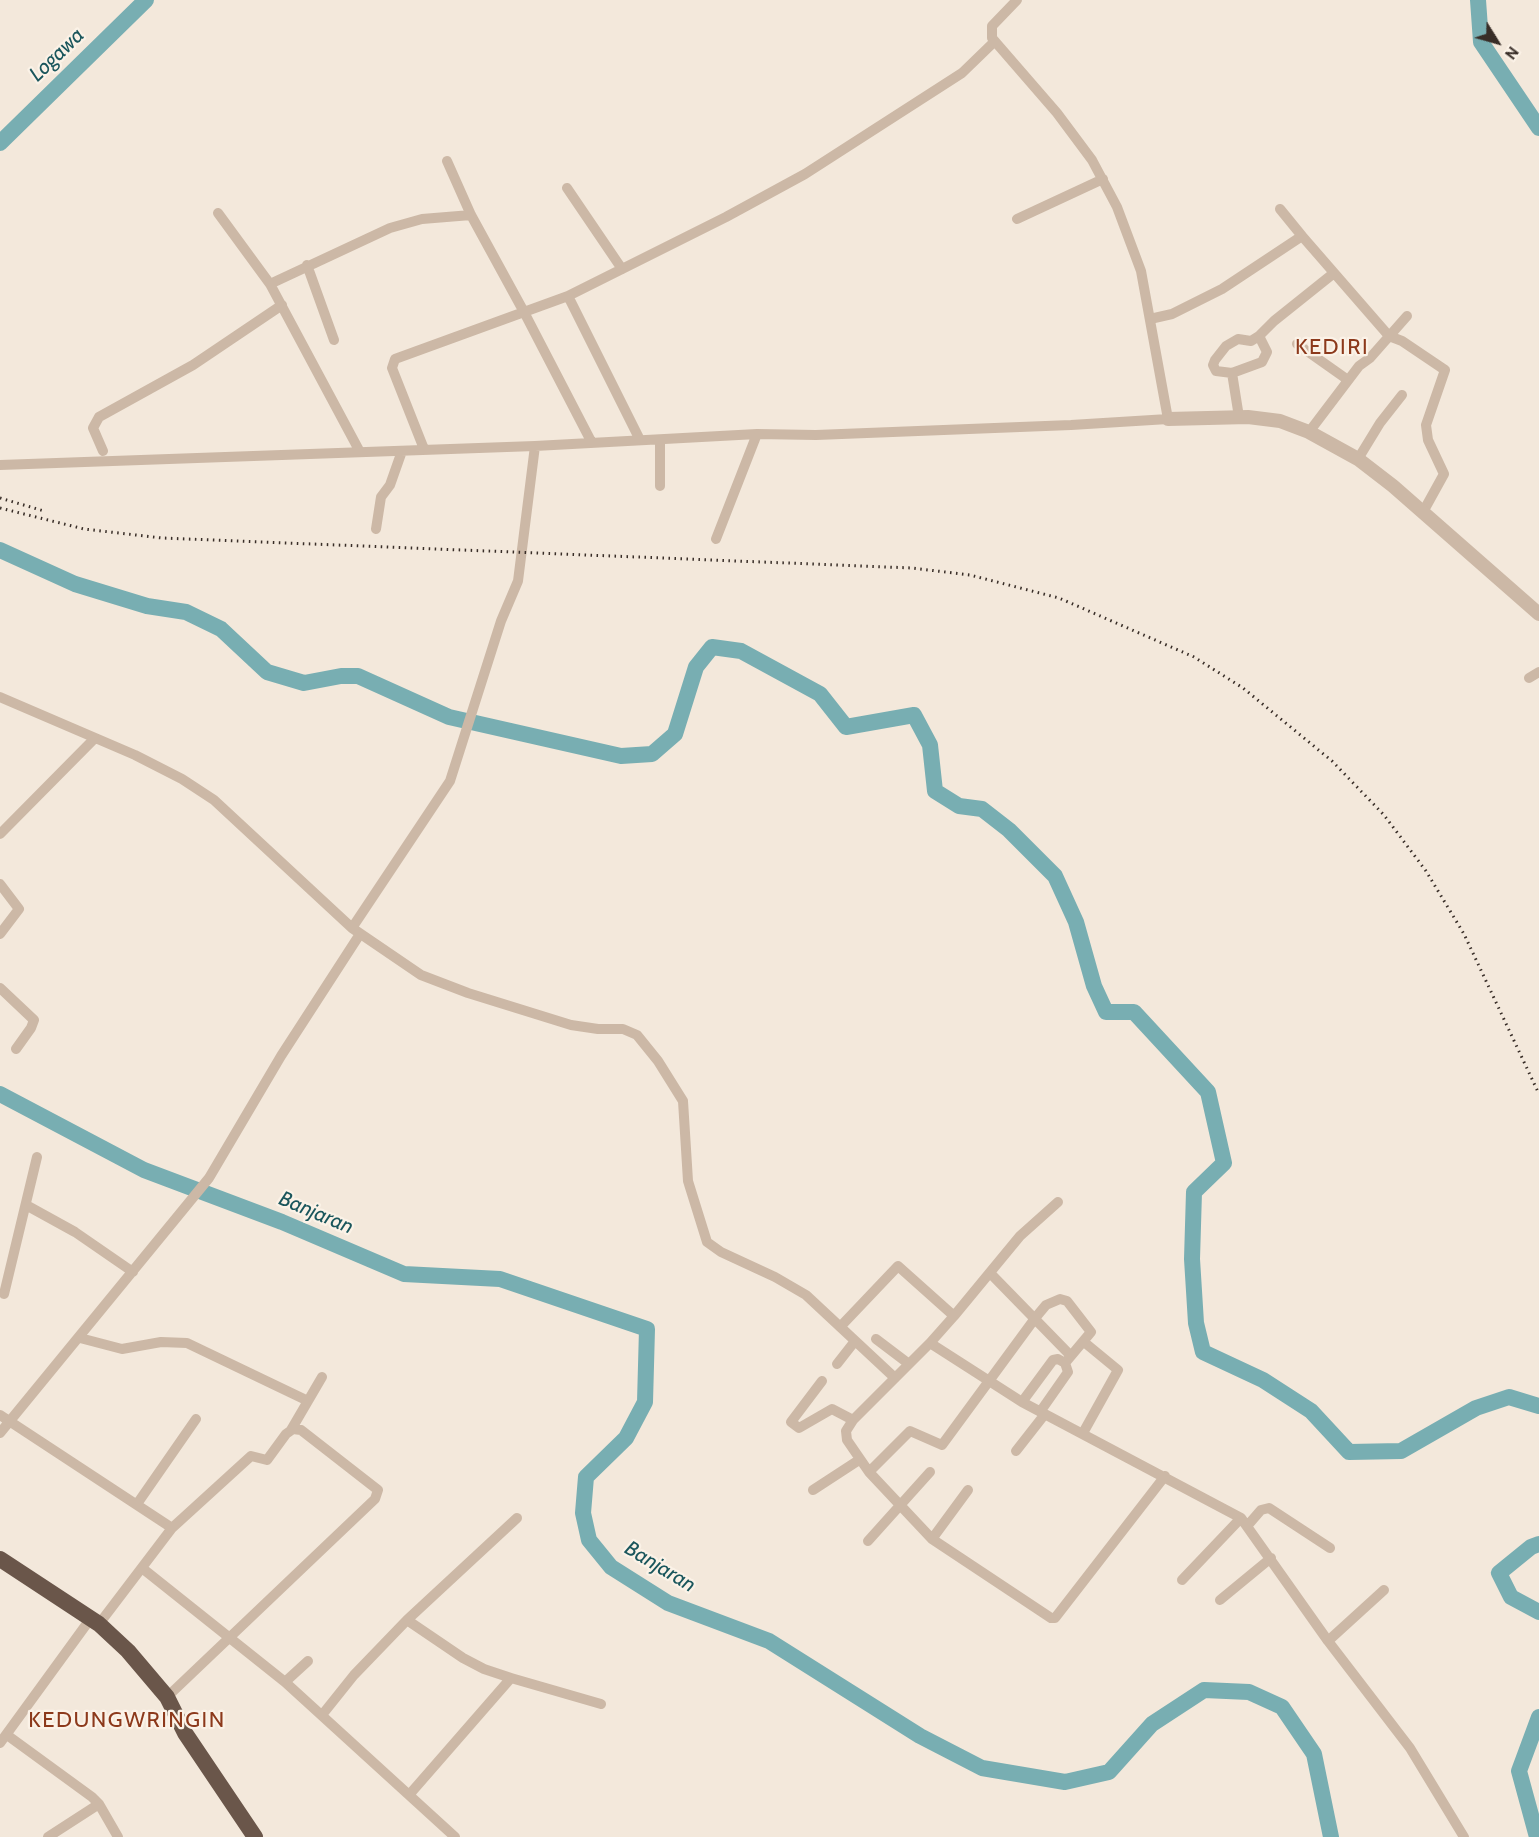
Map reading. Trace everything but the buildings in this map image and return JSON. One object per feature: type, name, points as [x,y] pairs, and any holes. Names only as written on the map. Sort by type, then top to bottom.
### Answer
[{"type":"highway","points":[[0,1559],[95,1621],[128,1651],[167,1697],[185,1733],[255,1837]]},
{"type":"street","points":[[1017,0],[992,26],[991,35],[994,42],[1057,113],[1103,179],[1134,250],[1150,319],[1168,419]]},
{"type":"street","points":[[424,449],[392,368],[395,359],[568,296],[805,174],[962,74],[994,42]]},
{"type":"street","points":[[447,161],[471,215],[592,443]]},
{"type":"street","points":[[1017,219],[1103,179]]},
{"type":"street","points":[[567,188],[622,268]]},
{"type":"street","points":[[1280,209],[1389,336],[1402,340],[1445,370],[1426,425],[1428,440],[1442,468],[1443,479],[1423,512]]},
{"type":"street","points":[[218,213],[270,284],[360,452]]},
{"type":"street","points":[[270,284],[390,228],[422,219],[471,215]]},
{"type":"street","points":[[1150,319],[1172,314],[1222,289],[1302,236]]},
{"type":"street","points":[[308,265],[334,340]]},
{"type":"street","points":[[1259,336],[1267,352],[1266,357],[1250,369],[1232,373],[1216,370],[1213,365],[1215,360],[1226,346],[1238,339],[1251,341],[1259,336],[1274,321],[1334,273]]},
{"type":"street","points":[[568,296],[640,440]]},
{"type":"street","points":[[103,451],[93,428],[99,417],[193,365],[282,305]]},
{"type":"street","points":[[1309,432],[1348,380],[1407,316]]},
{"type":"street","points":[[1297,344],[1348,380]]},
{"type":"street","points":[[1232,373],[1239,417]]},
{"type":"street","points":[[1358,459],[1380,423],[1402,395]]},
{"type":"street","points":[[0,465],[535,446],[757,434],[816,435],[1071,425],[1168,419],[1239,417],[1272,419],[1309,432],[1358,459],[1423,512],[1539,614]]},
{"type":"street","points":[[716,539],[757,434]]},
{"type":"street","points":[[660,440],[660,486]]},
{"type":"street","points":[[0,1433],[4,1419],[80,1338],[209,1178],[356,931],[446,789],[501,621],[520,574],[535,446]]},
{"type":"street","points":[[376,529],[381,497],[390,485],[402,451]]},
{"type":"street","points":[[1529,678],[1539,672]]},
{"type":"street","points":[[0,697],[182,779],[214,800],[356,931],[408,968],[468,993],[571,1025],[598,1029],[623,1029],[637,1035],[658,1061],[683,1101],[688,1181],[707,1242],[721,1252],[806,1294],[895,1378]]},
{"type":"street","points":[[0,834],[95,738]]},
{"type":"street","points":[[0,884],[19,909],[0,933]]},
{"type":"street","points":[[0,988],[34,1020],[32,1028],[16,1049]]},
{"type":"street","points":[[4,1294],[37,1157]]},
{"type":"street","points":[[1058,1202],[1020,1236],[991,1274],[930,1343],[853,1420],[846,1431],[847,1440],[869,1472],[932,1539],[1051,1618],[1055,1618],[1165,1476]]},
{"type":"street","points":[[26,1205],[75,1232],[133,1272]]},
{"type":"street","points":[[840,1328],[898,1266],[954,1316]]},
{"type":"street","points":[[991,1274],[1036,1317],[1068,1360],[1068,1372],[1016,1451]]},
{"type":"street","points":[[869,1472],[910,1431],[942,1445],[1036,1317],[1046,1305],[1060,1299],[1067,1301],[1091,1330],[1068,1360]]},
{"type":"street","points":[[80,1338],[122,1349],[161,1342],[188,1343],[306,1400]]},
{"type":"street","points":[[876,1339],[909,1364]]},
{"type":"street","points":[[837,1364],[855,1341]]},
{"type":"street","points":[[1083,1433],[1118,1372],[1084,1342]]},
{"type":"street","points":[[930,1343],[1022,1402],[1165,1476],[1244,1521],[1329,1641],[1410,1748],[1464,1837]]},
{"type":"street","points":[[1022,1402],[1053,1360],[1056,1358],[1068,1360]]},
{"type":"street","points":[[118,1837],[99,1804],[3,1739],[95,1621],[142,1568],[172,1528],[251,1456],[267,1460],[291,1430],[306,1400],[322,1377]]},
{"type":"street","points":[[822,1381],[791,1422],[798,1428],[832,1409],[853,1420]]},
{"type":"street","points":[[4,1419],[172,1528]]},
{"type":"street","points":[[137,1504],[196,1419]]},
{"type":"street","points":[[167,1697],[378,1494],[375,1487],[301,1430],[291,1430]]},
{"type":"street","points":[[813,1490],[859,1460]]},
{"type":"street","points":[[868,1541],[930,1472]]},
{"type":"street","points":[[932,1539],[968,1490]]},
{"type":"street","points":[[1182,1580],[1244,1521],[1261,1510],[1269,1508],[1330,1548]]},
{"type":"street","points":[[322,1715],[354,1675],[408,1620],[517,1518]]},
{"type":"street","points":[[1220,1600],[1271,1558]]},
{"type":"street","points":[[142,1568],[285,1682],[455,1837]]},
{"type":"street","points":[[1329,1641],[1384,1590]]},
{"type":"street","points":[[408,1620],[462,1658],[484,1670],[601,1704]]},
{"type":"street","points":[[285,1682],[308,1661]]},
{"type":"street","points":[[409,1795],[511,1678]]},
{"type":"street","points":[[48,1837],[99,1804]]},
{"type":"waterway","name":"Logawa","points":[[0,143],[146,0]]},
{"type":"waterway","name":"Logawa","points":[[1478,0],[1481,42],[1539,128]]},
{"type":"waterway","points":[[0,550],[75,584],[147,606],[186,612],[221,629],[267,672],[304,683],[341,676],[358,676],[449,717],[621,756],[652,754],[675,734],[696,667],[712,647],[741,651],[820,694],[846,727],[914,715],[930,745],[935,791],[959,806],[982,809],[1009,830],[1055,876],[1076,922],[1094,986],[1106,1012],[1134,1012],[1208,1092],[1224,1163],[1194,1192],[1192,1259],[1196,1323],[1203,1352],[1263,1380],[1311,1411],[1349,1452],[1401,1451],[1476,1408],[1509,1397],[1539,1406]]},
{"type":"waterway","name":"Banjaran","points":[[0,1094],[144,1170],[282,1222],[404,1274],[500,1279],[647,1329],[645,1402],[626,1438],[586,1477],[583,1513],[589,1540],[611,1567],[668,1603],[769,1641],[920,1736],[982,1768],[1065,1782],[1109,1772],[1152,1724],[1204,1690],[1249,1692],[1282,1707],[1314,1754],[1331,1837]]},
{"type":"waterway","points":[[1539,1544],[1531,1547],[1499,1573],[1511,1597],[1539,1612]]},
{"type":"waterway","points":[[1537,1837],[1519,1771],[1539,1717]]},
{"type":"railway","points":[[0,498],[44,511]]},
{"type":"railway","points":[[0,508],[84,529],[162,538],[912,568],[970,575],[1059,598],[1194,657],[1243,688],[1332,761],[1384,815],[1426,871],[1464,934],[1539,1094]]},
{"type":"district","name":"KEDIRI","points":[[1332,348]]},
{"type":"district","name":"KEDUNGWRINGIN","points":[[127,1721]]}]
